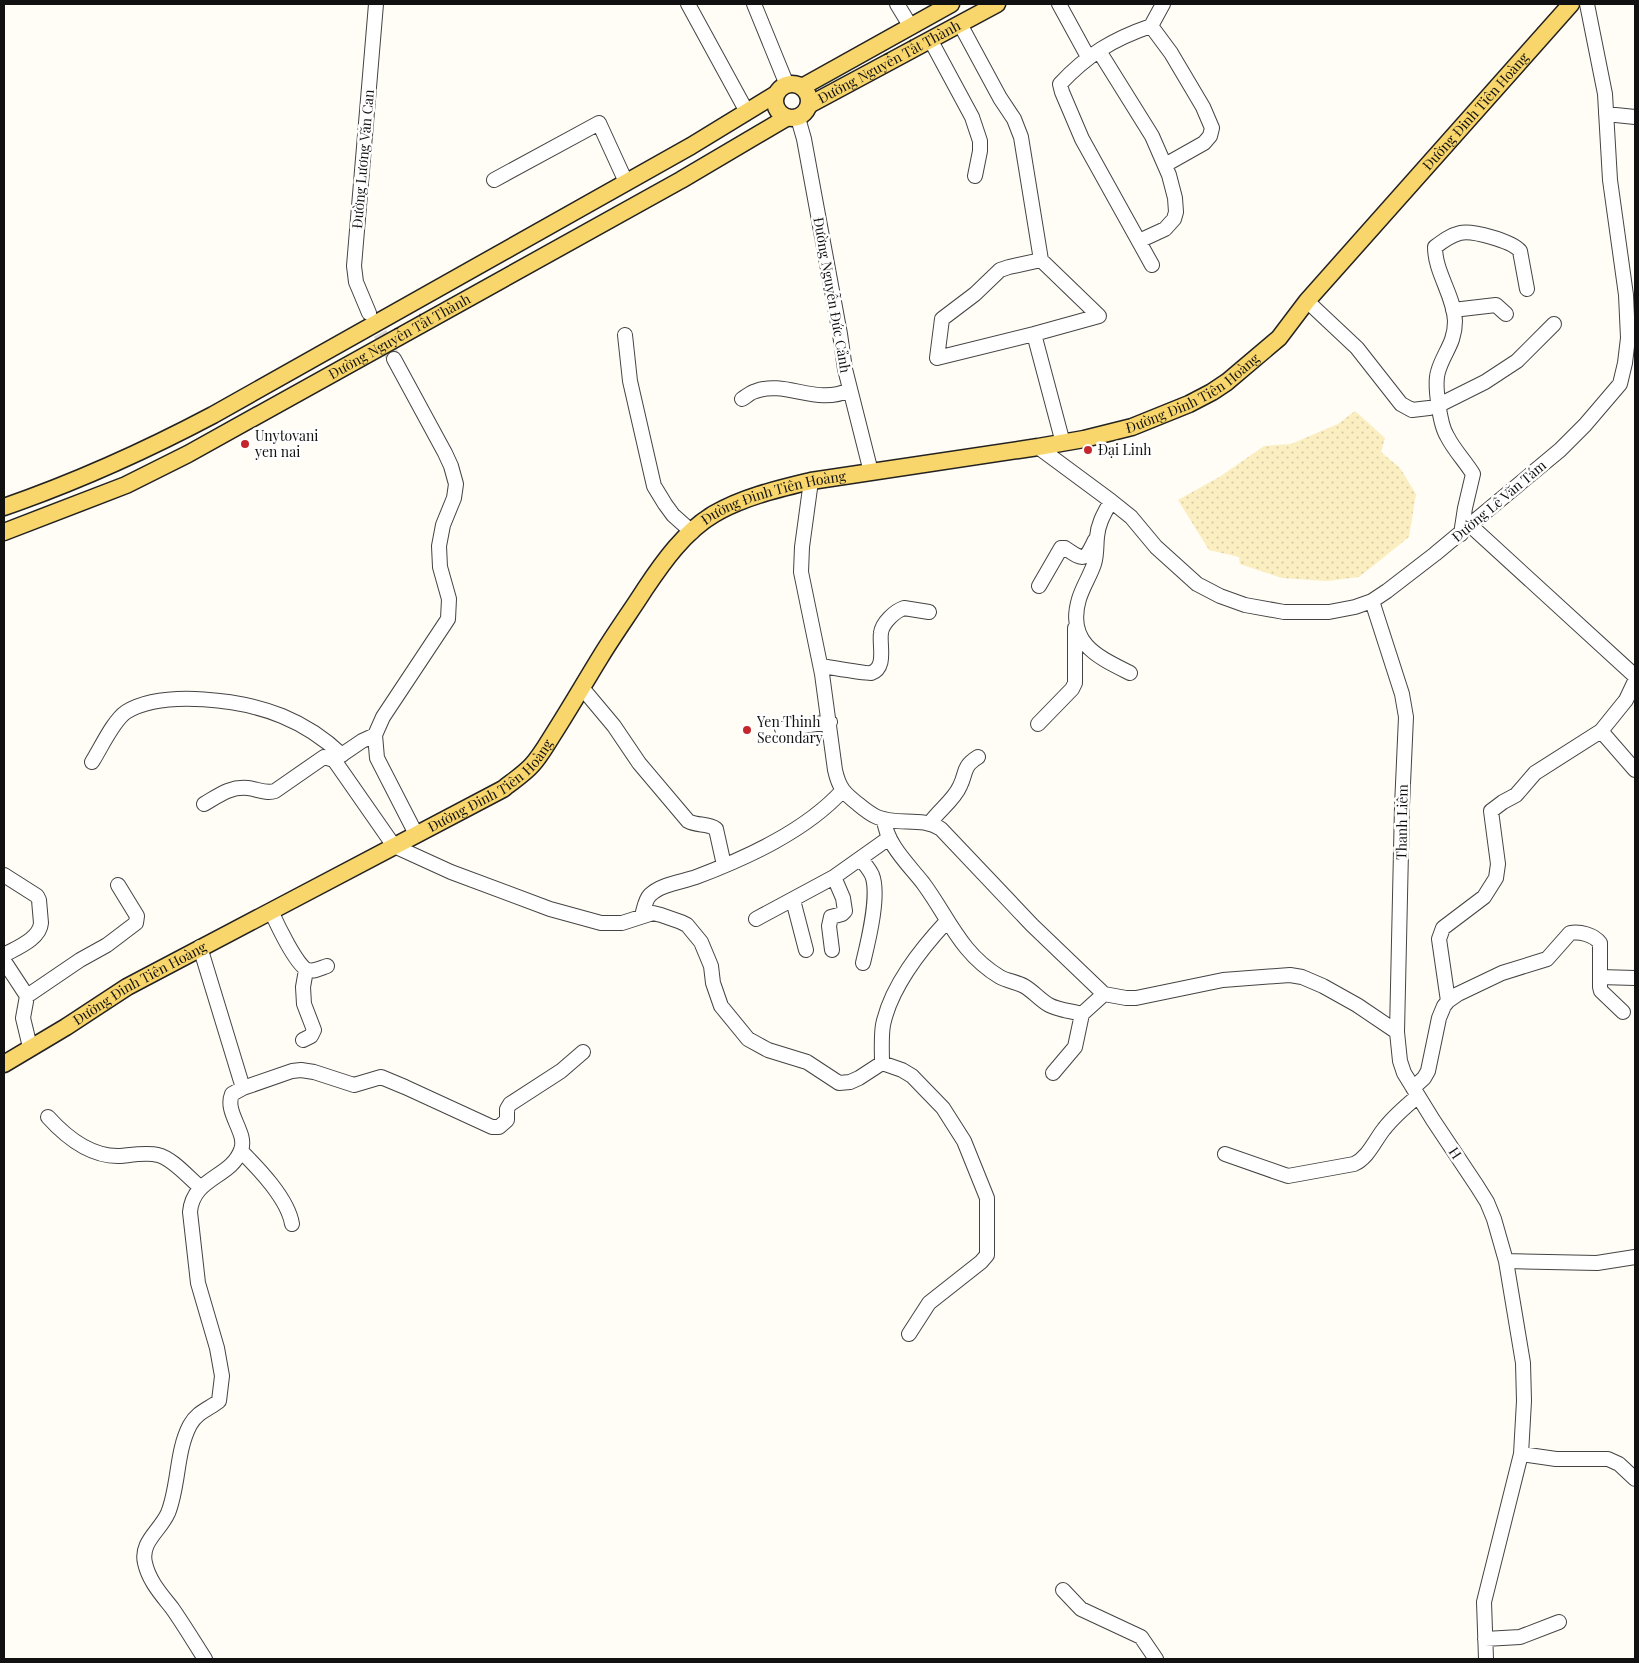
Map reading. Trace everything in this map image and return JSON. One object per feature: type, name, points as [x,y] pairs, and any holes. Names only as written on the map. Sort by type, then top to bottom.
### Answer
[{"type":"main road","name":"Đường Nguyễn Tất Thành","points":[[4,507],[86,476],[159,443],[213,415],[747,112],[911,27],[951,4]]},
{"type":"main road","name":"Đường Nguyễn Tất Thành","points":[[809,105],[997,4]]},
{"type":"main road","name":"Đường Đinh Tiên Hoàng","points":[[4,1064],[66,1027],[127,987],[503,789],[518,778],[532,766],[655,575],[692,532],[712,515],[734,504],[810,481],[1064,443],[1132,427],[1189,404],[1212,392],[1279,338],[1307,301],[1571,4]]},
{"type":"main road","points":[[789,89],[807,92],[809,105],[806,112],[792,118],[780,114],[776,108],[775,101],[789,89]]},
{"type":"main road","name":"Đường Nguyễn Tất Thành","points":[[4,532],[126,485],[223,435],[792,118]]},
{"type":"main road","points":[[469,271],[482,292]]},
{"type":"main road","points":[[213,415],[223,435]]},
{"type":"street","name":"Đường Lương Văn Can","points":[[369,313],[356,282],[354,266],[376,4]]},
{"type":"street","points":[[688,4],[747,112]]},
{"type":"street","points":[[754,4],[789,89]]},
{"type":"street","points":[[897,4],[911,27]]},
{"type":"street","points":[[1059,4],[1152,136],[1165,165],[1175,198],[1176,212],[1174,218],[1165,229],[1139,241]]},
{"type":"street","points":[[1152,265],[1082,139],[1060,84],[1093,54],[1125,35],[1151,26],[1163,4]]},
{"type":"street","name":"Đường Lê Văn Tám","points":[[1038,447],[1130,517],[1156,547],[1197,584],[1220,596],[1246,605],[1284,612],[1329,612],[1355,607],[1372,601],[1387,591],[1466,530],[1560,450],[1585,425],[1620,384],[1625,363],[1628,338],[1626,295],[1610,180],[1605,94],[1587,4]]},
{"type":"street","points":[[960,24],[1014,119],[1021,137],[1041,260],[1099,316],[1036,340],[937,358],[942,319],[976,294],[1000,270],[1041,260]]},
{"type":"street","points":[[1151,26],[1171,53],[1203,107],[1212,128],[1210,136],[1204,143],[1165,165]]},
{"type":"street","points":[[930,41],[972,117],[980,141],[975,176]]},
{"type":"street","points":[[1606,114],[1635,117]]},
{"type":"street","name":"Đường Nguyễn Đức Cảnh","points":[[792,118],[804,139],[850,390],[871,472]]},
{"type":"street","points":[[494,180],[599,123],[626,182]]},
{"type":"street","points":[[1526,290],[1518,248],[1509,242],[1468,232],[1443,240],[1436,247],[1436,260],[1455,320],[1451,344],[1438,371],[1439,405],[1445,432],[1473,474],[1464,508],[1466,530],[1635,676]]},
{"type":"street","points":[[1307,301],[1358,348],[1404,406],[1412,410],[1439,405],[1478,386],[1511,366],[1554,324]]},
{"type":"street","points":[[1453,310],[1496,304],[1506,314]]},
{"type":"street","points":[[626,335],[630,380],[654,486],[669,510],[692,532]]},
{"type":"street","points":[[1036,340],[1064,443]]},
{"type":"street","points":[[394,359],[431,425],[451,466],[455,480],[454,498],[443,525],[438,546],[440,568],[450,607],[448,620],[383,717],[375,734],[377,758],[416,834]]},
{"type":"street","points":[[742,399],[755,391],[768,388],[824,396],[842,394],[850,390]]},
{"type":"street","points":[[810,481],[800,572],[821,666],[835,770],[838,784],[843,790],[870,814],[884,819],[930,823],[941,829],[1032,925],[1104,994],[1136,998],[1223,980],[1290,975],[1302,977],[1323,986],[1397,1032]]},
{"type":"street","points":[[1111,501],[1099,524],[1095,561],[1078,602],[1077,620],[1080,635],[1090,650],[1130,674]]},
{"type":"street","points":[[1039,586],[1061,548],[1065,548],[1079,558],[1083,558],[1090,551],[1097,537]]},
{"type":"street","name":"Thanh Liêm","points":[[1372,601],[1402,694],[1406,717],[1402,806],[1398,1048]]},
{"type":"street","points":[[821,666],[865,673],[873,672],[877,669],[881,660],[881,633],[892,615],[904,608],[929,612]]},
{"type":"street","points":[[1038,724],[1072,689],[1075,683],[1075,625],[1077,620]]},
{"type":"street","points":[[1448,1001],[1439,939],[1443,928],[1484,897],[1496,878],[1498,864],[1491,811],[1516,795],[1535,773],[1601,731],[1626,700],[1635,681]]},
{"type":"street","points":[[583,688],[614,726],[639,763],[688,821],[716,829],[724,865]]},
{"type":"street","points":[[92,762],[120,718],[127,712],[146,704],[165,700],[204,699],[257,708],[284,717],[329,742],[394,846],[451,872],[550,909],[601,923],[627,922],[652,913],[688,925],[701,942],[711,966],[713,983],[721,1006],[742,1032],[761,1047],[806,1062],[838,1083],[850,1082],[859,1078],[882,1063]]},
{"type":"street","points":[[782,729],[830,722]]},
{"type":"street","points":[[1601,731],[1635,770]]},
{"type":"street","points":[[204,804],[228,790],[248,788],[267,792],[275,791],[324,757],[338,758],[375,734]]},
{"type":"street","points":[[930,823],[961,786],[966,767],[978,757]]},
{"type":"street","points":[[642,916],[651,894],[666,886],[695,877],[769,845],[819,813],[843,790]]},
{"type":"street","points":[[884,819],[889,838],[928,890],[960,941],[989,970],[1002,978],[1026,987],[1049,1005],[1082,1014]]},
{"type":"street","points":[[756,918],[834,877],[889,838]]},
{"type":"street","points":[[860,860],[869,868],[873,876],[874,889],[870,937],[863,963]]},
{"type":"street","points":[[4,875],[37,896],[41,927],[32,938],[4,955]]},
{"type":"street","points":[[832,950],[830,917],[842,914],[844,911],[843,898],[834,877]]},
{"type":"street","points":[[27,996],[80,960],[107,945],[136,923],[137,916],[118,885]]},
{"type":"street","points":[[793,900],[806,950]]},
{"type":"street","points":[[271,911],[283,937],[302,968],[310,971],[327,966]]},
{"type":"street","points":[[882,1063],[883,1026],[891,1003],[910,966],[931,938],[947,921]]},
{"type":"street","points":[[1225,1154],[1288,1176],[1354,1164],[1362,1160],[1384,1129],[1416,1092],[1428,1071],[1439,1018],[1448,1001],[1458,994],[1502,973],[1547,959],[1570,932],[1594,937],[1600,943],[1602,991],[1623,1012]]},
{"type":"street","points":[[200,947],[243,1088]]},
{"type":"street","points":[[4,961],[27,996],[23,1018],[30,1047]]},
{"type":"street","points":[[303,1040],[311,1036],[314,1030],[304,1004],[303,987],[306,970]]},
{"type":"street","points":[[1600,977],[1635,978]]},
{"type":"street","points":[[1053,1073],[1075,1048],[1084,1010],[1104,994]]},
{"type":"street","name":"H","points":[[1398,1048],[1404,1073],[1487,1202],[1494,1218],[1506,1261],[1523,1363],[1524,1401],[1521,1454],[1484,1602],[1486,1659]]},
{"type":"street","points":[[205,1659],[150,1579],[144,1555],[146,1544],[167,1514],[173,1497],[190,1424],[196,1416],[219,1401],[222,1376],[218,1348],[198,1283],[190,1212],[191,1203],[200,1187],[230,1165],[241,1151],[240,1135],[229,1103],[232,1094],[243,1088],[292,1071],[314,1072],[354,1084],[381,1077],[492,1127],[499,1127],[506,1120],[506,1110],[510,1104],[561,1071],[583,1052]]},
{"type":"street","points":[[882,1063],[902,1070],[912,1076],[943,1108],[964,1141],[987,1198],[987,1255],[981,1262],[939,1293],[929,1303],[909,1334]]},
{"type":"street","points":[[48,1117],[61,1131],[80,1145],[96,1152],[113,1156],[158,1154],[169,1160],[200,1187]]},
{"type":"street","points":[[241,1151],[287,1207],[292,1224]]},
{"type":"street","points":[[1506,1261],[1597,1263],[1635,1257]]},
{"type":"street","points":[[1521,1454],[1556,1459],[1608,1459],[1619,1464],[1635,1479]]},
{"type":"street","points":[[1063,1590],[1081,1609],[1141,1637],[1156,1659]]},
{"type":"street","points":[[1485,1639],[1520,1637],[1559,1622]]},
{"type":"sand","points":[[1355,411],[1385,438],[1381,452],[1400,468],[1416,494],[1409,537],[1359,577],[1327,581],[1282,578],[1240,564],[1239,557],[1209,550],[1178,500],[1221,476],[1264,446],[1291,444],[1338,424]]},
{"type":"tunnel","points":[[370,315],[394,359]]},
{"type":"place","name":"Unytovani yen nai","points":[[245,444]]},
{"type":"place","name":"Đại Linh","points":[[1088,450]]},
{"type":"place","name":"Yen Thinh Secondary","points":[[747,730]]}]
